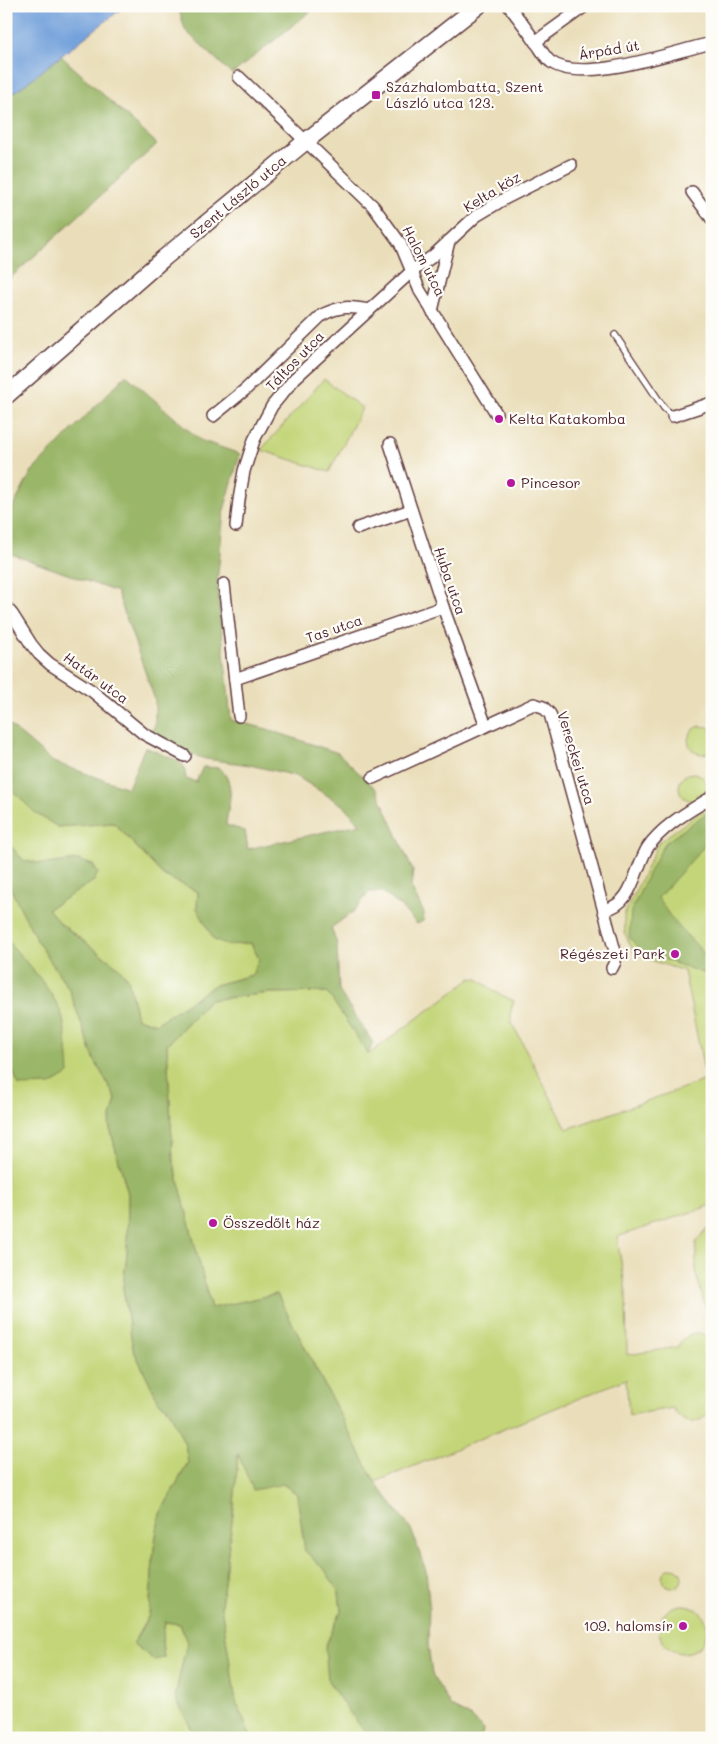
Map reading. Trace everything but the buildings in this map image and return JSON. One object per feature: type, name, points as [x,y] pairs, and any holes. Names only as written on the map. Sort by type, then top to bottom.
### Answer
[{"type":"street","name":"Szent László utca","points":[[6,396],[164,258],[306,140],[478,6]]},
{"type":"street","name":"Árpád út","points":[[509,6],[549,61],[562,68],[574,71],[594,70],[629,64],[712,43]]},
{"type":"street","points":[[535,42],[585,6]]},
{"type":"street","name":"Halom utca","points":[[239,77],[373,206],[400,243],[411,272],[432,310],[496,413]]},
{"type":"street","name":"Kelta köz","points":[[411,272],[433,256],[476,216],[506,198],[571,165]]},
{"type":"street","points":[[692,192],[712,219]]},
{"type":"street","points":[[432,310],[449,240]]},
{"type":"street","name":"Táltos utca","points":[[236,526],[244,470],[254,440],[272,406],[295,378],[411,272]]},
{"type":"street","points":[[213,416],[246,389],[322,315],[336,308],[353,307],[368,310]]},
{"type":"street","points":[[673,416],[712,403]]},
{"type":"street","name":"Huba utca","points":[[390,444],[443,607],[486,726]]},
{"type":"street","points":[[358,528],[411,510]]},
{"type":"street","points":[[224,584],[239,716]]},
{"type":"street","name":"Határ utca","points":[[6,607],[39,654],[50,664],[92,691],[144,734],[184,756]]},
{"type":"street","name":"Tas utca","points":[[234,679],[443,607]]},
{"type":"street","name":"Vereckei utca","points":[[374,778],[534,704],[543,707],[550,714],[616,955],[612,968]]},
{"type":"street","points":[[604,910],[614,908],[625,898],[647,848],[658,833],[712,797]]},
{"type":"lane","points":[[615,335],[664,408],[673,416]]},
{"type":"green space","points":[[178,6],[317,6],[232,74],[185,30]]},
{"type":"green space","points":[[61,56],[157,144],[6,282],[6,99]]},
{"type":"green space","points":[[126,375],[200,440],[240,454],[224,510],[217,584],[231,720],[267,729],[338,753],[377,790],[413,871],[411,887],[424,913],[423,921],[417,924],[383,892],[369,892],[354,911],[331,928],[337,944],[339,991],[373,1043],[368,1054],[327,992],[270,993],[209,1000],[167,1045],[173,1159],[211,1308],[277,1294],[375,1482],[411,1529],[426,1571],[429,1602],[428,1645],[432,1674],[451,1707],[472,1718],[483,1730],[481,1738],[370,1738],[346,1708],[328,1681],[325,1647],[341,1611],[339,1592],[325,1570],[305,1551],[297,1494],[283,1484],[253,1490],[238,1454],[234,1506],[221,1606],[236,1702],[251,1738],[196,1738],[175,1697],[187,1642],[180,1624],[165,1622],[162,1641],[164,1658],[154,1660],[133,1644],[149,1615],[154,1547],[160,1514],[188,1463],[185,1444],[168,1408],[159,1402],[133,1349],[123,1288],[127,1253],[128,1194],[109,1125],[116,1099],[94,1059],[69,989],[39,944],[6,880],[6,846],[9,844],[24,861],[46,864],[78,860],[93,865],[98,873],[94,881],[48,909],[61,924],[118,967],[128,979],[137,1018],[156,1024],[215,985],[252,975],[259,959],[251,943],[228,945],[214,940],[197,908],[198,892],[163,875],[114,823],[58,827],[35,813],[6,784],[6,722],[53,762],[128,788],[145,747],[176,760],[184,766],[186,779],[196,782],[203,767],[220,768],[230,788],[226,825],[245,831],[248,849],[360,824],[344,806],[296,776],[250,765],[206,759],[180,751],[150,734],[155,725],[155,700],[117,592],[6,552],[6,520],[32,471]]},
{"type":"green space","points":[[324,379],[362,408],[329,472],[261,450]]},
{"type":"green space","points":[[700,726],[708,727],[712,730],[712,750],[699,754],[690,747],[688,742],[693,730]]},
{"type":"green space","points":[[693,773],[703,777],[707,787],[703,797],[693,801],[683,797],[679,787],[683,777]]},
{"type":"green space","points":[[6,784],[35,813],[58,827],[114,823],[163,875],[198,892],[197,908],[228,945],[251,943],[259,959],[252,975],[215,985],[156,1024],[137,1018],[128,979],[118,967],[61,924],[48,909],[70,895],[78,860],[46,864],[24,861],[9,844],[6,846]]},
{"type":"green space","points":[[712,804],[712,1205],[617,1237],[626,1292],[627,1355],[678,1347],[685,1338],[693,1333],[707,1336],[712,1340],[713,1367],[712,1400],[708,1414],[694,1422],[682,1419],[673,1408],[629,1415],[626,1379],[375,1482],[277,1294],[211,1309],[173,1159],[167,1045],[209,1000],[270,993],[328,992],[369,1054],[472,978],[478,979],[497,993],[514,1001],[511,1010],[511,1021],[567,1129],[706,1080],[684,971],[644,958],[633,950],[625,934],[624,915],[659,842]]},
{"type":"green space","points":[[712,809],[712,840],[708,842],[658,898],[679,927],[698,946],[708,960],[712,976],[642,952],[629,937],[631,911],[665,843]]},
{"type":"green space","points":[[6,880],[39,944],[69,989],[94,1059],[116,1099],[109,1125],[128,1194],[127,1253],[123,1288],[133,1349],[159,1402],[168,1408],[185,1444],[188,1462],[160,1514],[154,1547],[149,1615],[133,1643],[164,1658],[162,1641],[165,1622],[180,1624],[187,1642],[175,1697],[196,1738],[6,1738]]},
{"type":"green space","points":[[6,939],[42,981],[54,998],[61,1014],[66,1040],[69,1074],[51,1085],[19,1086],[6,1055]]},
{"type":"green space","points":[[712,1227],[712,1330],[696,1274],[696,1242],[707,1229]]},
{"type":"green space","points":[[238,1453],[297,1494],[305,1551],[325,1570],[339,1592],[341,1611],[325,1647],[346,1708],[371,1738],[251,1738],[236,1702],[221,1606],[234,1506]]},
{"type":"green space","points":[[672,1568],[679,1571],[682,1578],[679,1585],[672,1588],[665,1585],[662,1578],[665,1571]]},
{"type":"green space","name":"109. halomsír","points":[[678,1605],[688,1605],[700,1612],[707,1624],[707,1634],[700,1646],[688,1653],[678,1653],[670,1649],[663,1642],[659,1634],[659,1624],[663,1616],[670,1609]]},
{"type":"water","points":[[6,6],[125,6],[6,99]]},
{"type":"place","name":"Százhalombatta, Szent László utca 123.","points":[[376,95]]},
{"type":"place","name":"Kelta Katakomba","points":[[499,419]]},
{"type":"place","name":"Pincesor","points":[[511,483]]},
{"type":"place","name":"Régészeti Park","points":[[675,954]]},
{"type":"place","name":"Összedőlt ház","points":[[213,1223]]},
{"type":"place","name":"109. halomsír","points":[[683,1626]]}]
